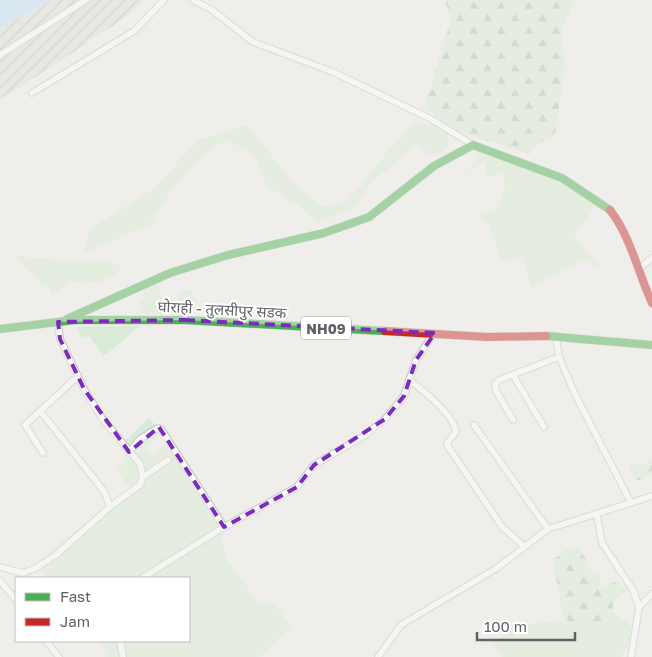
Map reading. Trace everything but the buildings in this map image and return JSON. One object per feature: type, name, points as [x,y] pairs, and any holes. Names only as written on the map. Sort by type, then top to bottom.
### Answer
[{"type":"street","points":[[0,55],[86,0]]},
{"type":"street","points":[[32,93],[134,31],[164,0]]},
{"type":"street","points":[[193,0],[212,10],[253,42],[333,72],[431,119],[473,145],[562,178],[586,192],[611,211],[640,268],[643,283],[652,304]]},
{"type":"street","points":[[143,478],[140,464],[128,452],[102,418],[78,376],[60,339],[60,322],[170,273],[228,255],[324,233],[368,217],[434,166],[473,145]]},
{"type":"street","points":[[640,268],[652,258]]},
{"type":"street","name":"घोराही - तुलसीपुर सडक","points":[[0,329],[74,320],[185,320],[487,337],[556,336],[652,345]]},
{"type":"street","points":[[144,577],[224,527],[297,487],[314,465],[364,436],[385,419],[404,396],[416,360],[435,333]]},
{"type":"street","points":[[556,336],[559,358],[631,503]]},
{"type":"street","points":[[513,420],[496,390],[495,384],[499,380],[559,358]]},
{"type":"street","points":[[513,375],[544,427]]},
{"type":"street","points":[[43,453],[25,425],[78,376]]},
{"type":"street","points":[[409,380],[432,398],[452,422],[456,432],[447,443],[449,448],[503,528],[524,546]]},
{"type":"street","points":[[41,412],[105,493],[110,507]]},
{"type":"street","points":[[474,424],[548,529]]},
{"type":"street","points":[[128,452],[147,433],[158,428],[161,429],[224,527]]},
{"type":"street","points":[[0,567],[22,573],[36,568],[56,555],[110,507],[140,485],[143,478],[168,460]]},
{"type":"street","points":[[378,657],[401,625],[497,568],[548,529],[652,496]]},
{"type":"street","points":[[597,515],[602,543],[633,590],[639,607],[630,657]]},
{"type":"street","points":[[0,581],[15,599]]},
{"type":"street","points":[[639,607],[652,594]]},
{"type":"street","points":[[47,642],[59,657]]},
{"type":"street","points":[[120,642],[123,657]]},
{"type":"highlighted area","points":[[185,320],[435,333],[416,360],[404,396],[385,419],[314,465],[297,487],[224,527],[159,427],[129,452],[84,389],[60,339],[58,322]]},
{"type":"shaded area","points":[[52,0],[144,0],[124,18],[0,99],[0,29]]},
{"type":"green space","points":[[445,0],[575,0],[561,31],[565,63],[555,135],[537,144],[528,154],[460,132],[424,108],[451,19]]},
{"type":"green space","points":[[414,123],[434,124],[448,134],[448,146],[442,153],[429,154],[416,144],[369,185],[356,207],[317,223],[296,203],[267,187],[254,154],[227,140],[205,153],[174,187],[150,224],[103,246],[83,252],[89,230],[154,188],[198,140],[248,125],[292,182],[322,207],[347,202],[376,165]]},
{"type":"green space","points":[[483,146],[530,166],[588,198],[595,206],[574,237],[601,267],[582,261],[531,287],[525,266],[517,255],[506,263],[499,255],[490,226],[477,215],[498,207],[505,186],[502,173],[485,179],[486,161],[467,172]]},
{"type":"green space","points":[[16,256],[75,261],[111,261],[123,268],[105,280],[85,283],[70,282],[52,295],[51,289],[40,284],[38,276],[32,275]]},
{"type":"green space","points":[[158,283],[160,295],[169,304],[178,303],[178,293],[191,289],[196,300],[191,314],[144,314],[138,303],[146,298],[143,289]]},
{"type":"green space","points":[[141,326],[103,355],[89,336],[81,337],[77,327]]},
{"type":"green space","points":[[149,418],[162,433],[145,448],[152,456],[172,438],[227,523],[222,536],[226,558],[256,600],[276,606],[291,626],[259,657],[108,657],[99,642],[190,642],[190,577],[46,577],[43,574],[39,561],[130,488],[117,471],[126,458],[124,442]]},
{"type":"green space","points":[[652,458],[652,475],[637,481],[629,467],[630,464],[643,465]]},
{"type":"green space","points":[[577,547],[581,550],[592,572],[599,573],[604,587],[617,580],[626,590],[614,602],[614,613],[604,620],[581,623],[568,621],[563,618],[553,560],[567,549]]},
{"type":"green space","points":[[614,613],[631,625],[631,642],[621,657],[502,657],[492,642],[524,625],[564,620],[575,623],[607,620]]},
{"type":"water","points":[[0,0],[52,0],[0,29]]},
{"type":"traffic: fast","points":[[67,319],[170,273],[228,255],[324,233],[369,217],[434,166],[473,145],[562,178],[610,210]]},
{"type":"traffic: fast","points":[[0,329],[74,320],[185,320],[385,331]]},
{"type":"traffic: fast","points":[[546,336],[652,345]]},
{"type":"traffic: jam","points":[[610,210],[629,243],[652,303]]},
{"type":"traffic: jam","points":[[385,331],[487,337],[546,336]]}]
